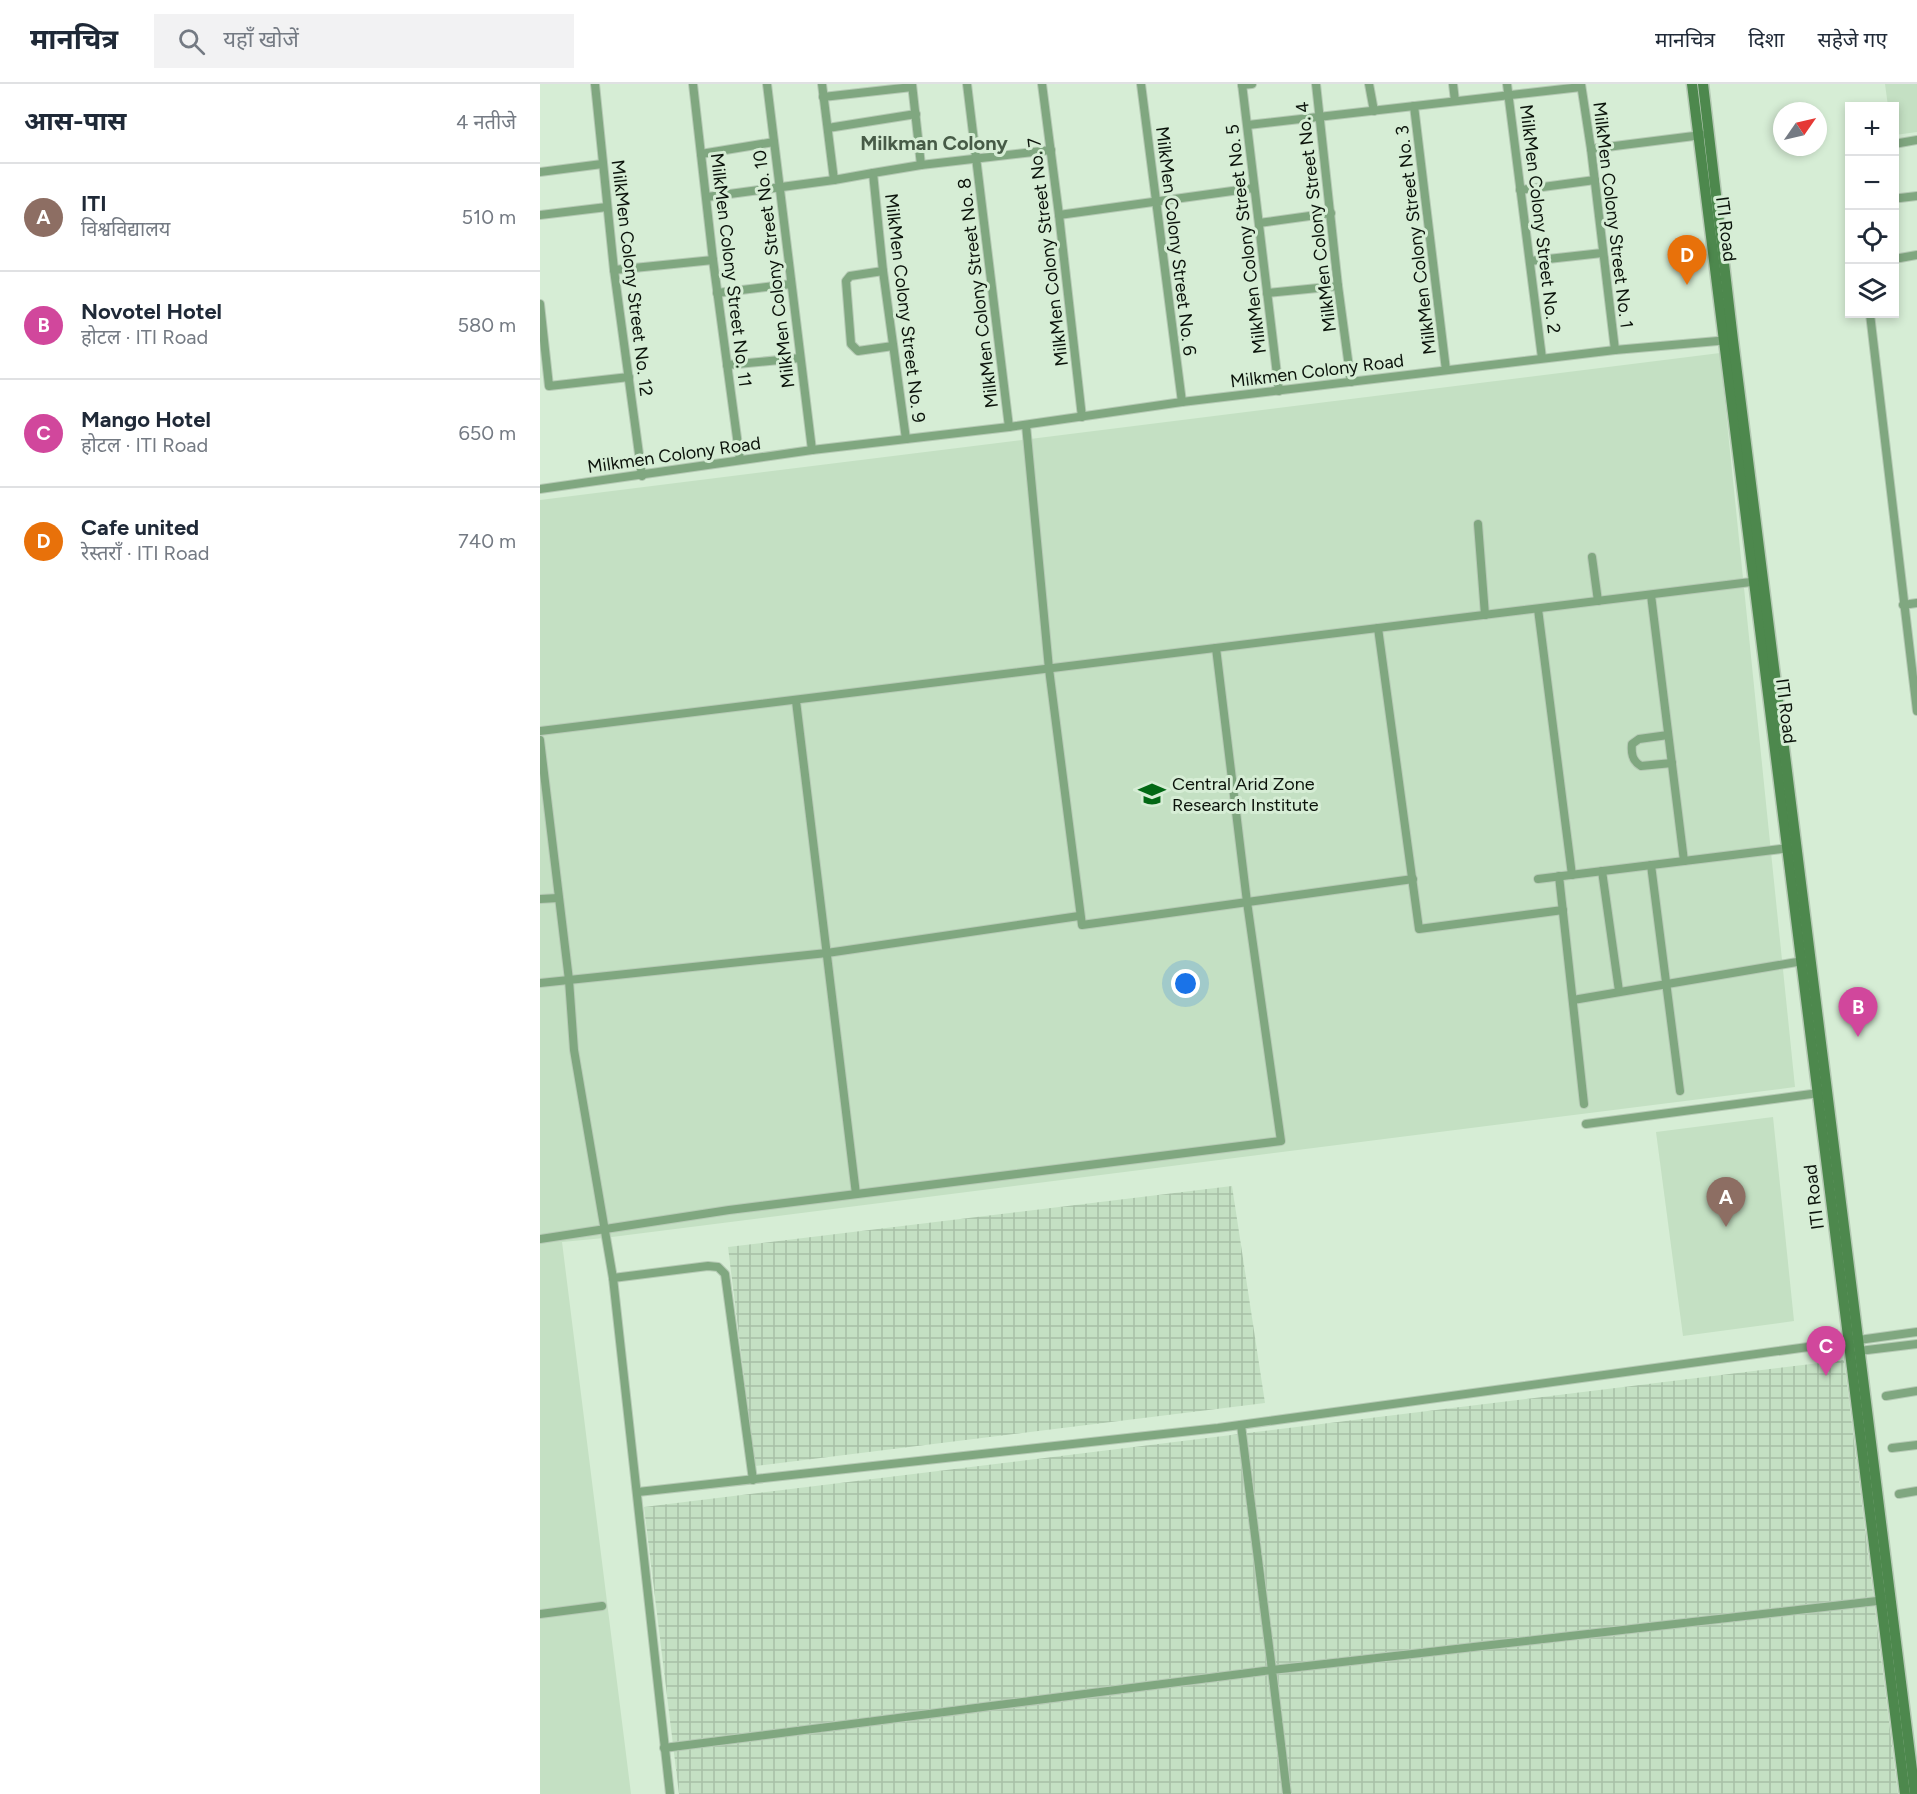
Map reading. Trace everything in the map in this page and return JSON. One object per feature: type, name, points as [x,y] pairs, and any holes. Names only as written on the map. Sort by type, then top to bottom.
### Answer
[{"type":"street","name":"MilkMen Colony Street No. 12","points":[[595,84],[614,270],[642,476]]},
{"type":"street","name":"MilkMen Colony Street No. 11","points":[[693,84],[717,293],[740,460]]},
{"type":"street","name":"MilkMen Colony Street No. 10","points":[[767,84],[812,450]]},
{"type":"street","points":[[822,84],[834,180]]},
{"type":"street","name":"MilkMen Colony Street No. 8","points":[[967,84],[1009,427]]},
{"type":"street","name":"MilkMen Colony Street No. 7","points":[[1042,84],[1082,417]]},
{"type":"street","name":"MilkMen Colony Street No. 6","points":[[1141,84],[1182,402]]},
{"type":"street","points":[[1242,85],[1252,84]]},
{"type":"street","name":"MilkMen Colony Street No. 4","points":[[1316,84],[1351,382]]},
{"type":"street","points":[[1369,84],[1374,111]]},
{"type":"street","points":[[1453,84],[1455,101]]},
{"type":"street","name":"MilkMen Colony Street No. 2","points":[[1507,84],[1542,358]]},
{"type":"street","name":"ITI Road","points":[[1692,84],[1703,134],[1886,1600],[1915,1794]]},
{"type":"street","name":"ITI Road","points":[[1703,84],[1703,134]]},
{"type":"street","points":[[823,98],[912,85],[921,165]]},
{"type":"street","name":"MilkMen Colony Street No. 5","points":[[1242,85],[1279,391]]},
{"type":"street","points":[[1248,125],[1581,85]]},
{"type":"street","name":"MilkMen Colony Street No. 1","points":[[1581,85],[1615,350]]},
{"type":"street","name":"MilkMen Colony Street No. 3","points":[[1414,106],[1446,370]]},
{"type":"street","points":[[828,128],[916,114]]},
{"type":"street","points":[[1591,149],[1703,134]]},
{"type":"street","points":[[1899,143],[1917,140]]},
{"type":"street","points":[[701,154],[774,142]]},
{"type":"street","points":[[873,173],[1051,150]]},
{"type":"street","points":[[540,172],[602,164]]},
{"type":"street","name":"MilkMen Colony Street No. 9","points":[[707,197],[780,189],[873,173],[883,271],[906,439]]},
{"type":"street","points":[[1520,190],[1595,180]]},
{"type":"street","points":[[1059,215],[1254,188]]},
{"type":"street","points":[[1900,198],[1917,196]]},
{"type":"street","points":[[540,215],[607,207]]},
{"type":"street","points":[[1259,223],[1331,213]]},
{"type":"street","points":[[1530,261],[1602,253]]},
{"type":"street","points":[[1900,258],[1917,255]]},
{"type":"street","points":[[614,270],[713,260]]},
{"type":"street","points":[[883,271],[850,276],[846,281],[851,344],[858,351],[893,345]]},
{"type":"street","points":[[717,293],[791,284]]},
{"type":"street","points":[[1267,293],[1338,286]]},
{"type":"street","points":[[540,304],[544,386],[628,377]]},
{"type":"street","points":[[1870,318],[1917,711]]},
{"type":"street","name":"Milkmen Colony Road","points":[[540,489],[812,450],[1026,425],[1182,402],[1542,358],[1728,340]]},
{"type":"street","points":[[727,365],[800,358]]},
{"type":"street","points":[[1026,425],[1049,669],[1079,916],[1082,925],[1413,879]]},
{"type":"street","points":[[1478,524],[1485,615]]},
{"type":"street","points":[[1592,557],[1598,601]]},
{"type":"street","points":[[540,731],[1758,581]]},
{"type":"street","points":[[1651,595],[1684,861]]},
{"type":"street","points":[[1903,605],[1917,603]]},
{"type":"street","points":[[1538,609],[1572,875]]},
{"type":"street","points":[[1378,628],[1419,929],[1563,910]]},
{"type":"street","points":[[540,1239],[729,1210],[1281,1141],[1247,902],[1216,648]]},
{"type":"street","points":[[796,701],[856,1194]]},
{"type":"street","points":[[1668,735],[1639,739],[1632,744],[1631,749],[1633,759],[1641,766],[1672,763]]},
{"type":"street","points":[[540,740],[569,980],[574,1050],[613,1278],[670,1794]]},
{"type":"street","points":[[1538,879],[1792,847]]},
{"type":"street","name":"ITI Road","points":[[1792,847],[1819,1093],[1855,1344]]},
{"type":"street","points":[[1651,865],[1680,1091]]},
{"type":"street","points":[[1602,871],[1619,991]]},
{"type":"street","points":[[1559,876],[1584,1104]]},
{"type":"street","points":[[540,899],[558,898]]},
{"type":"street","points":[[540,983],[827,953],[1079,916]]},
{"type":"street","points":[[1573,1000],[1803,961]]},
{"type":"street","points":[[1586,1124],[1819,1093]]},
{"type":"street","points":[[613,1278],[708,1266],[718,1267],[725,1274],[753,1480]]},
{"type":"street","points":[[638,1492],[1241,1425],[1855,1344],[1917,1332]]},
{"type":"street","points":[[1855,1344],[1917,1344]]},
{"type":"street","points":[[1886,1396],[1917,1391]]},
{"type":"street","points":[[1241,1425],[1287,1794]]},
{"type":"street","points":[[1892,1448],[1917,1445]]},
{"type":"street","points":[[1899,1494],[1917,1491]]},
{"type":"street","points":[[664,1748],[1272,1670],[1886,1600],[1905,1794]]},
{"type":"street","points":[[540,1614],[602,1606]]},
{"type":"shaded area","points":[[1885,84],[1917,84],[1917,132],[1899,134],[1899,102],[1887,102]]},
{"type":"shaded area","name":"Central Arid Zone Research Institute","points":[[1720,353],[1795,1087],[562,1242],[631,1794],[540,1794],[540,500]]},
{"type":"shaded area","points":[[1773,1117],[1794,1321],[1683,1336],[1656,1132]]},
{"type":"shaded area","points":[[1232,1186],[1265,1403],[755,1466],[728,1247]]},
{"type":"shaded area","points":[[1844,1360],[1898,1794],[679,1794],[644,1507]]},
{"type":"place","name":"Cafe united","points":[[1687,285]]},
{"type":"place","name":"Central Arid Zone Research Institute","points":[[1152,794]]},
{"type":"place","name":"Novotel Hotel","points":[[1858,1037]]},
{"type":"place","name":"ITI","points":[[1726,1227]]},
{"type":"place","name":"Mango Hotel","points":[[1826,1376]]},
{"type":"district","name":"Milkman Colony","points":[[934,143]]}]
